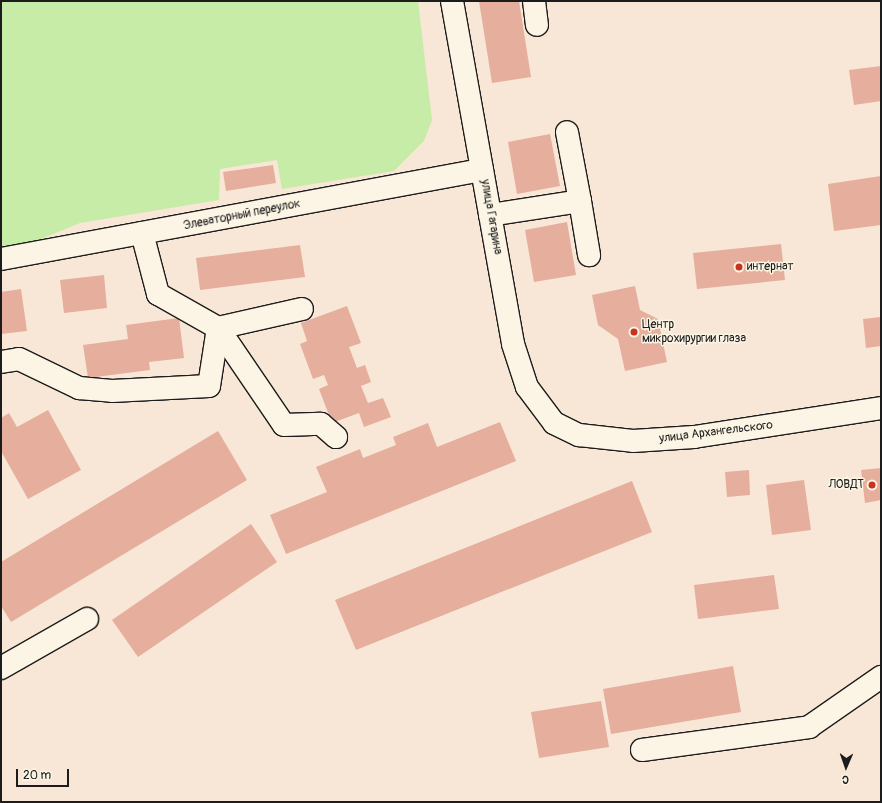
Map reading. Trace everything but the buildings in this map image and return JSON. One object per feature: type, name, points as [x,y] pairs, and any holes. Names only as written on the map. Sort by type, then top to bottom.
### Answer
[{"type":"street","name":"улица Гагарина","points":[[452,1],[490,215],[518,360],[534,400],[554,423]]},
{"type":"street","points":[[534,1],[537,24]]},
{"type":"street","points":[[567,132],[589,255]]},
{"type":"street","name":"Элеваторный переулок","points":[[1,259],[482,170]]},
{"type":"street","points":[[490,215],[580,201]]},
{"type":"street","points":[[142,233],[158,294],[218,328],[284,425],[321,424],[336,437]]},
{"type":"street","points":[[218,328],[302,309]]},
{"type":"street","points":[[1,362],[19,359],[79,388],[112,391],[209,386],[218,328]]},
{"type":"street","name":"улица Архангельского","points":[[554,423],[579,435],[633,441],[694,437],[881,408]]},
{"type":"street","points":[[1,668],[87,619]]},
{"type":"street","points":[[642,750],[809,727],[881,677]]},
{"type":"green space","points":[[1,1],[418,1],[432,120],[424,141],[394,171],[282,189],[277,160],[220,169],[219,200],[80,223],[26,245],[1,250]]},
{"type":"place","name":"интернат","points":[[739,267]]},
{"type":"place","name":"Центр микрохирургии глаза","points":[[634,332]]},
{"type":"place","name":"ЛОВДТ","points":[[872,485]]}]
